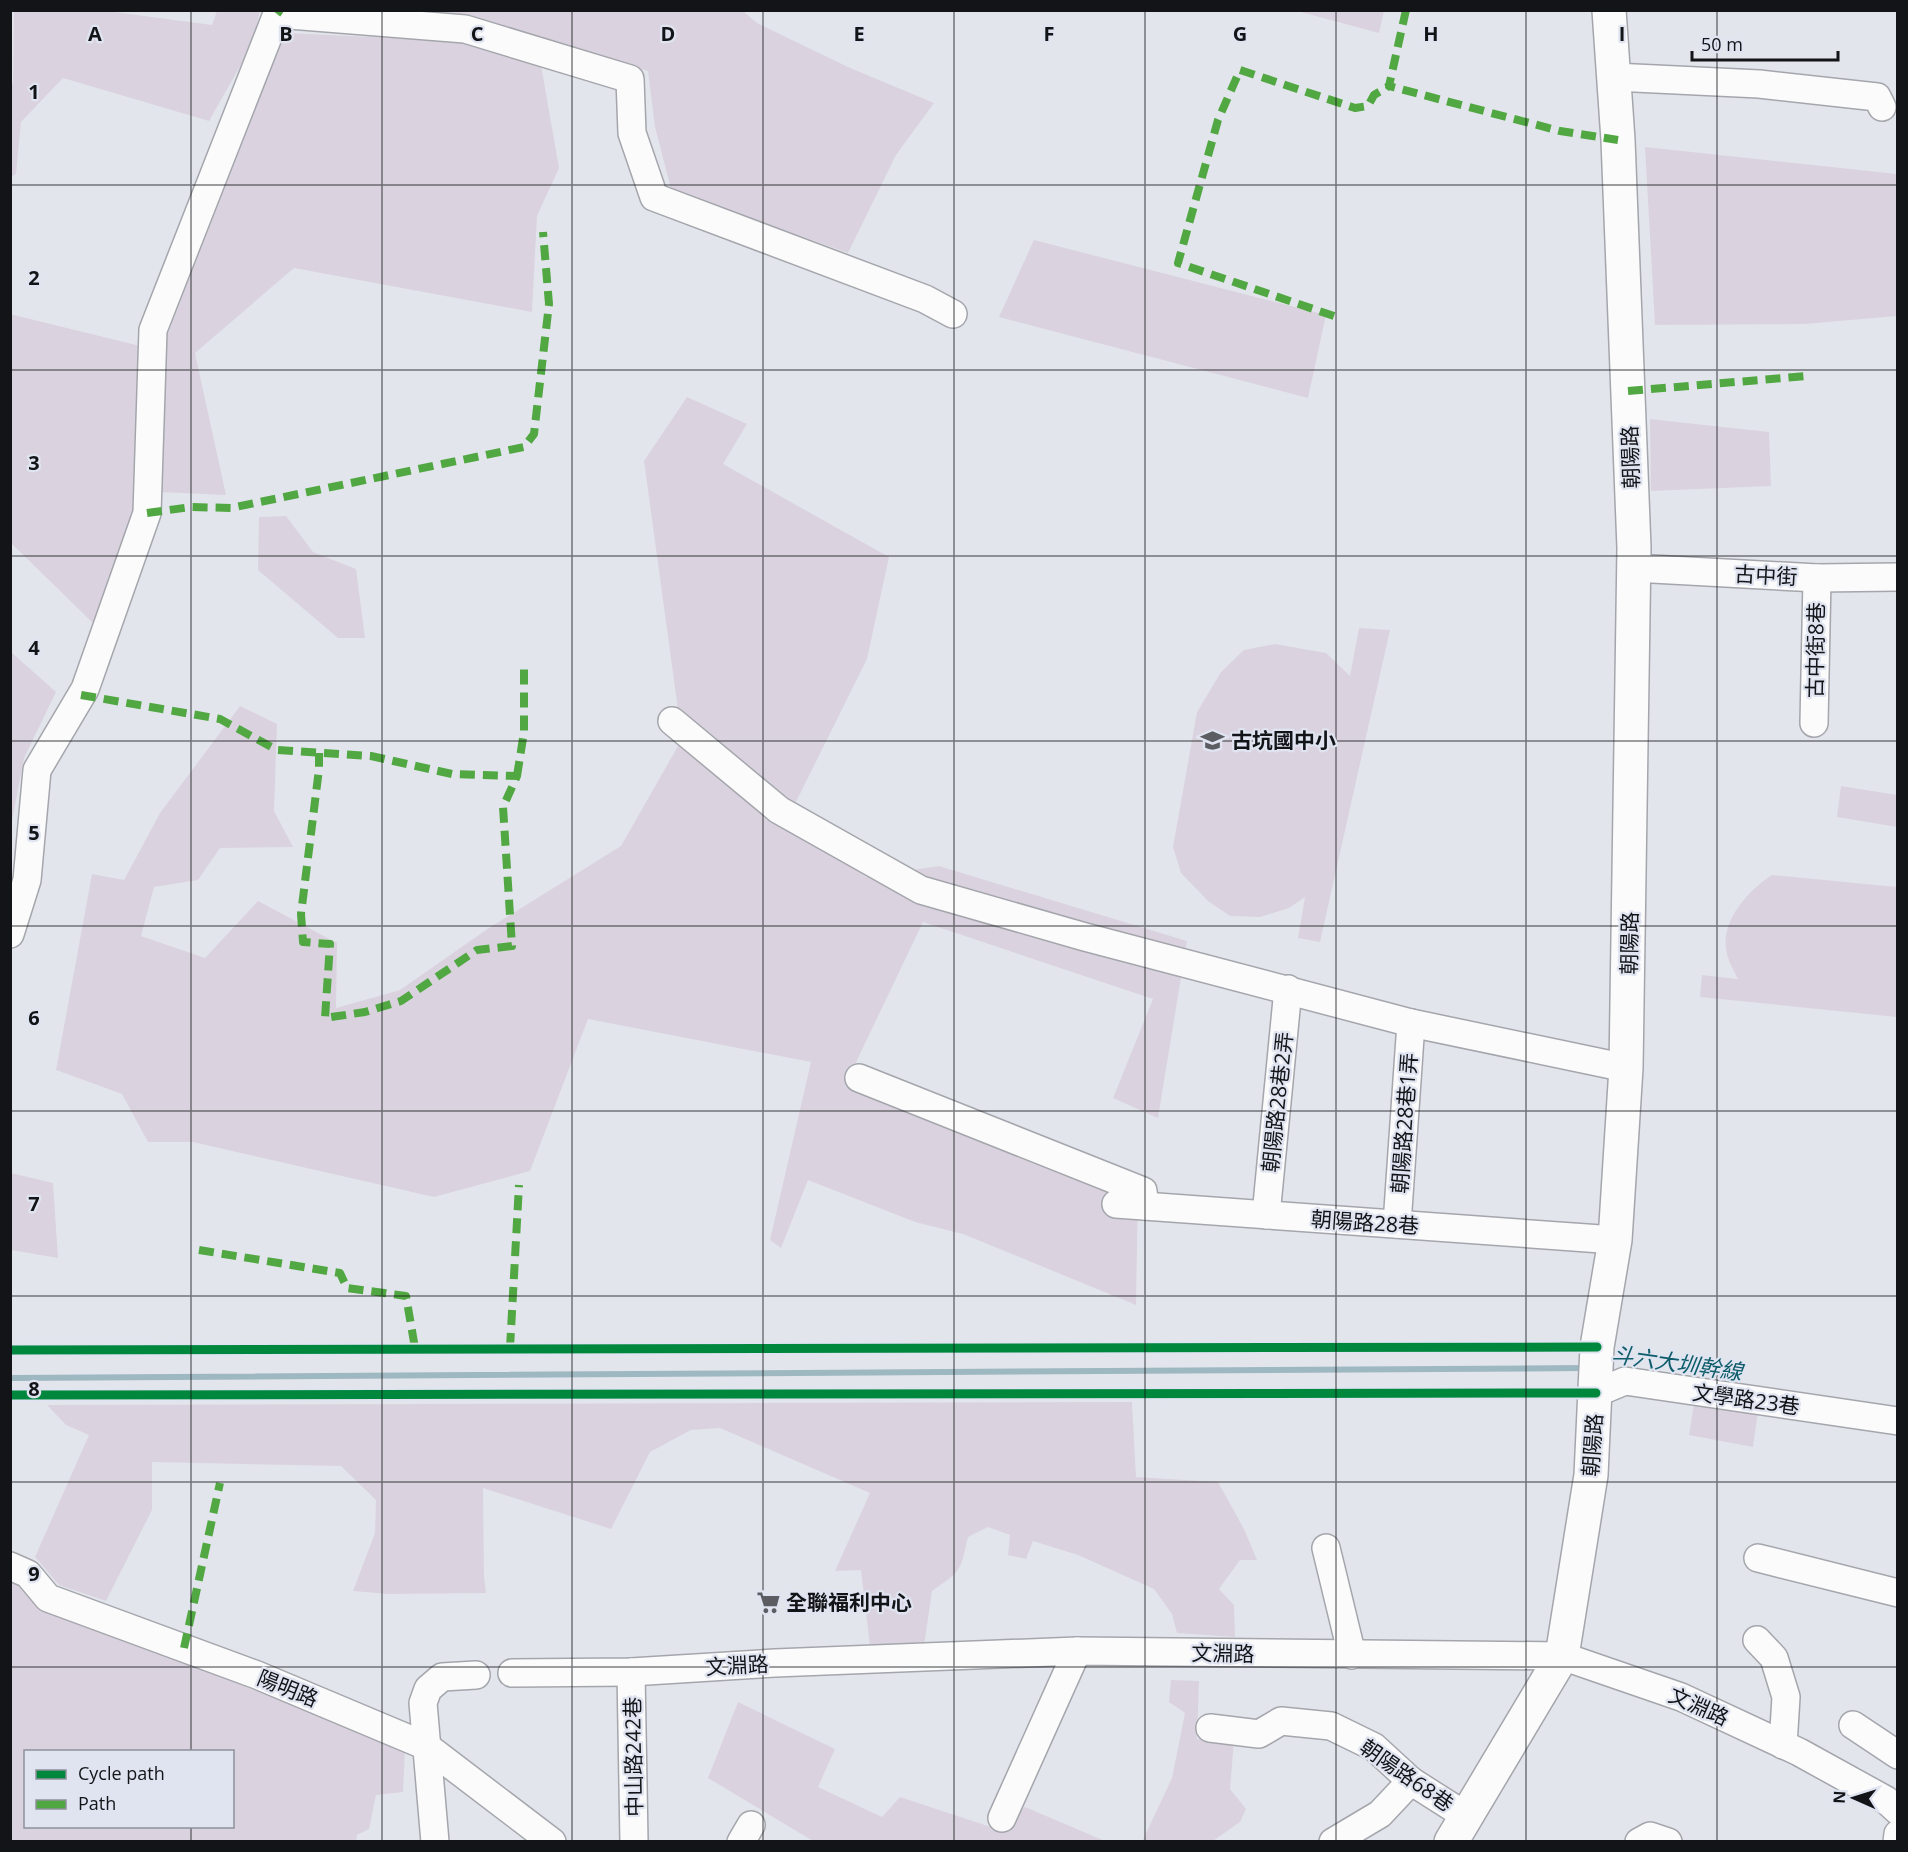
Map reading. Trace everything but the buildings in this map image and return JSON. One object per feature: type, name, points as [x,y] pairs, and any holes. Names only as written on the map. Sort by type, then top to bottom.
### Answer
[{"type":"main road","name":"朝陽路","points":[[1457,1835],[1562,1656],[1591,1475],[1598,1347],[1615,1240],[1626,1068],[1634,568],[1618,140],[1609,10]]},
{"type":"street","points":[[10,934],[27,880],[38,770],[85,689],[147,513],[153,330],[277,14],[465,29],[630,79],[632,133],[654,197],[925,299],[953,314]]},
{"type":"street","points":[[1614,77],[1759,84],[1877,97],[1882,108]]},
{"type":"street","name":"古中街","points":[[1634,568],[1816,578],[1898,577]]},
{"type":"street","name":"古中街8巷","points":[[1814,723],[1816,578]]},
{"type":"street","points":[[672,721],[779,810],[921,890],[1086,938],[1411,1023],[1626,1068]]},
{"type":"street","name":"朝陽路28巷2弄","points":[[1266,1215],[1288,989]]},
{"type":"street","name":"朝陽路28巷1弄","points":[[1397,1224],[1411,1023]]},
{"type":"street","points":[[859,1078],[1143,1191],[1145,1206]]},
{"type":"street","name":"朝陽路28巷","points":[[1116,1204],[1615,1240]]},
{"type":"street","name":"文學路23巷","points":[[1596,1393],[1625,1381],[1898,1421]]},
{"type":"street","points":[[1326,1548],[1352,1655]]},
{"type":"street","points":[[1758,1558],[1898,1593]]},
{"type":"street","name":"陽明路","points":[[10,1566],[28,1574],[48,1598],[257,1675],[426,1746],[552,1842]]},
{"type":"street","points":[[1757,1640],[1774,1658],[1786,1697],[1784,1745]]},
{"type":"street","points":[[1002,1818],[1077,1651]]},
{"type":"street","name":"文淵路","points":[[512,1673],[631,1672],[775,1663],[1077,1651],[1562,1656],[1681,1696],[1784,1745],[1886,1800],[1898,1811]]},
{"type":"street","name":"中山路242巷","points":[[631,1672],[634,1842]]},
{"type":"street","points":[[435,1842],[423,1703],[428,1689],[442,1677],[476,1675]]},
{"type":"street","name":"朝陽路68巷","points":[[1210,1728],[1259,1734],[1281,1721],[1331,1726],[1374,1747],[1411,1781],[1457,1835]]},
{"type":"street","points":[[1853,1725],[1898,1755]]},
{"type":"street","points":[[1333,1842],[1380,1814],[1411,1781]]},
{"type":"street","points":[[1897,1842],[1898,1834]]},
{"type":"shaded area","points":[[1384,10],[1379,33],[1297,11]]},
{"type":"shaded area","points":[[14,11],[107,11],[212,25],[217,11],[260,11],[251,47],[209,121],[63,78],[21,122],[16,174],[11,177],[10,85],[13,84]]},
{"type":"shaded area","points":[[409,11],[743,11],[757,23],[848,67],[934,103],[896,155],[848,253],[671,189],[655,127],[648,71],[481,19]]},
{"type":"shaded area","points":[[285,33],[460,41],[541,65],[559,168],[537,216],[532,312],[294,268],[195,353],[226,495],[159,492],[165,341]]},
{"type":"shaded area","points":[[1645,147],[1897,174],[1897,316],[1805,324],[1655,325]]},
{"type":"shaded area","points":[[1034,240],[1326,315],[1308,398],[999,317]]},
{"type":"shaded area","points":[[10,314],[140,346],[136,514],[94,624],[11,543]]},
{"type":"shaded area","points":[[687,397],[747,424],[723,464],[889,557],[867,659],[786,822],[866,877],[939,866],[1187,941],[1158,1118],[1113,1098],[1153,999],[923,922],[849,1077],[1138,1189],[1136,1305],[963,1234],[915,1222],[808,1180],[781,1248],[770,1240],[811,1062],[588,1019],[530,1171],[434,1197],[193,1142],[148,1142],[122,1094],[56,1070],[92,874],[124,880],[160,813],[240,706],[277,724],[274,811],[293,847],[220,848],[198,880],[154,887],[141,936],[205,958],[258,901],[337,943],[336,1008],[400,990],[486,930],[621,846],[682,739],[644,461]]},
{"type":"shaded area","points":[[1650,419],[1769,432],[1771,486],[1651,491]]},
{"type":"shaded area","points":[[286,516],[313,552],[356,569],[365,638],[338,638],[258,570],[259,517]]},
{"type":"shaded area","points":[[1359,628],[1390,630],[1320,942],[1298,938],[1305,897],[1289,908],[1260,917],[1230,916],[1208,901],[1181,873],[1173,847],[1197,712],[1221,672],[1244,650],[1275,644],[1326,653],[1350,676]]},
{"type":"shaded area","points":[[11,652],[56,692],[24,758],[11,826]]},
{"type":"shaded area","points":[[1841,786],[1897,795],[1897,827],[1837,817]]},
{"type":"shaded area","points":[[1772,875],[1897,887],[1897,1017],[1700,997],[1702,975],[1738,979],[1727,952],[1728,926],[1746,897]]},
{"type":"shaded area","points":[[11,1173],[53,1183],[58,1258],[11,1250]]},
{"type":"shaded area","points":[[1132,1402],[1136,1477],[1218,1482],[1244,1529],[1257,1560],[1240,1560],[1219,1589],[1234,1605],[1235,1637],[1177,1633],[1172,1614],[1154,1589],[1078,1555],[1033,1541],[1026,1559],[1008,1555],[1010,1535],[988,1527],[968,1537],[958,1569],[949,1579],[932,1591],[924,1646],[870,1647],[861,1570],[835,1571],[870,1493],[720,1428],[691,1430],[650,1452],[611,1529],[483,1488],[486,1593],[388,1594],[353,1591],[375,1533],[376,1500],[341,1466],[152,1462],[152,1510],[106,1601],[59,1585],[35,1557],[89,1435],[66,1425],[47,1405]]},
{"type":"shaded area","points":[[1694,1403],[1758,1411],[1753,1447],[1689,1435]]},
{"type":"shaded area","points":[[10,1581],[19,1582],[53,1609],[405,1751],[403,1792],[376,1795],[369,1829],[357,1835],[356,1841],[11,1841]]},
{"type":"shaded area","points":[[1171,1680],[1199,1681],[1197,1739],[1234,1740],[1230,1789],[1246,1809],[1240,1822],[1213,1841],[1142,1842],[1172,1778],[1185,1713],[1169,1702]]},
{"type":"shaded area","points":[[738,1702],[835,1749],[818,1787],[882,1817],[900,1797],[997,1829],[1025,1807],[1105,1841],[813,1841],[708,1778]]},
{"type":"waterway","name":"斗六大圳幹線","points":[[10,1378],[1588,1368]]},
{"type":"marked path","points":[[277,14],[280,10]]},
{"type":"marked path","points":[[1406,10],[1389,86],[1560,131],[1618,140]]},
{"type":"marked path","points":[[1334,316],[1178,263],[1218,120],[1240,70],[1355,108],[1368,106],[1374,95],[1389,86]]},
{"type":"marked path","points":[[147,513],[191,507],[231,508],[524,447],[534,434],[549,304],[543,232]]},
{"type":"marked path","points":[[1628,391],[1807,376]]},
{"type":"marked path","points":[[517,776],[524,732],[524,666]]},
{"type":"marked path","points":[[81,695],[220,719],[277,750],[371,756],[452,774],[517,776],[503,807],[512,946],[477,950],[401,1001],[365,1012],[325,1018],[330,944],[303,942],[301,914],[319,753]]},
{"type":"marked path","points":[[510,1348],[519,1185]]},
{"type":"marked path","points":[[199,1250],[340,1273],[347,1288],[406,1296],[415,1348]]},
{"type":"marked path","points":[[184,1648],[220,1483]]},
{"type":"cycle path","points":[[10,1350],[1597,1347]]},
{"type":"cycle path","points":[[10,1395],[1596,1393]]},
{"type":"place","name":"古坑國中小","points":[[1213,740]]},
{"type":"place","name":"全聯福利中心","points":[[768,1602]]}]
